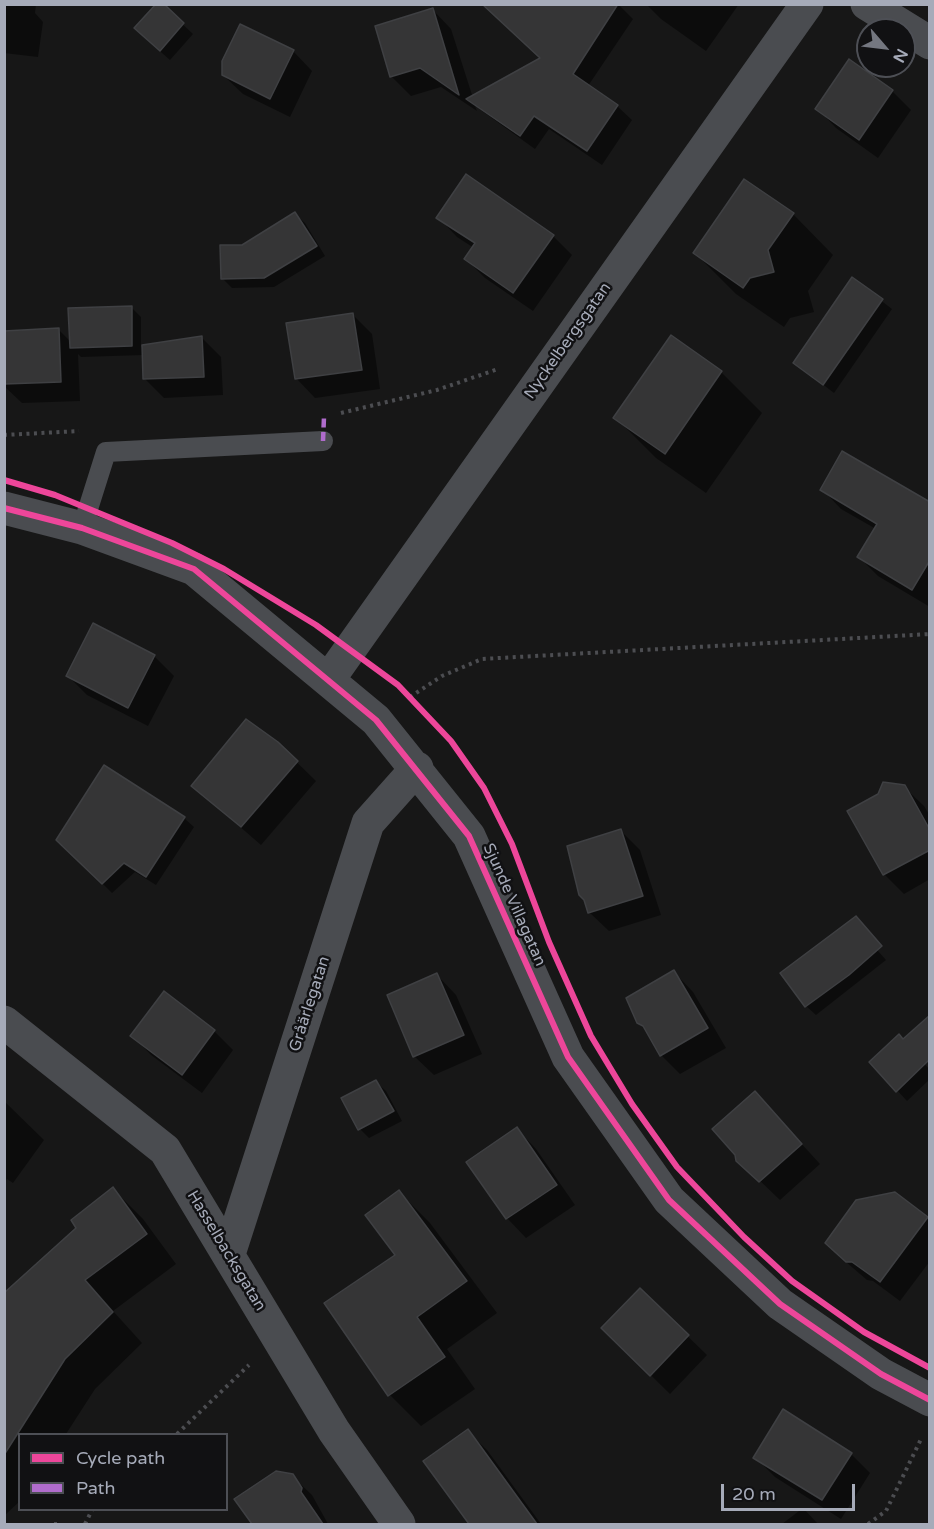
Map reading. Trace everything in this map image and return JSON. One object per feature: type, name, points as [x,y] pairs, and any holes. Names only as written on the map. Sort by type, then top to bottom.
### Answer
[{"type":"street","name":"Nyckelbergsgatan","points":[[329,679],[807,4]]},
{"type":"street","points":[[867,4],[930,43]]},
{"type":"street","name":"Sjunde Villagatan","points":[[4,508],[82,528],[194,569],[376,720],[417,768],[469,836],[568,1057],[669,1200],[780,1304],[881,1374],[930,1400]]},
{"type":"street","name":"Gråärlegatan","points":[[229,1254],[368,823],[417,768]]},
{"type":"street","name":"Hasselbacksgatan","points":[[4,1022],[165,1150],[334,1431],[399,1524]]},
{"type":"lane","points":[[82,528],[106,452],[323,441]]},
{"type":"path","points":[[376,720],[442,676],[482,659],[930,633]]},
{"type":"path","points":[[178,1433],[246,1368],[280,1340]]},
{"type":"path","points":[[868,1524],[886,1511],[925,1432]]},
{"type":"path","points":[[54,1524],[60,1524]]},
{"type":"building","points":[[156,4],[164,4],[184,23],[160,51],[134,28]]},
{"type":"building","points":[[482,4],[618,4],[573,74],[618,105],[587,151],[534,116],[520,136],[466,99],[540,58]]},
{"type":"building","points":[[433,8],[459,95],[420,68],[390,77],[375,26]]},
{"type":"building","points":[[240,24],[294,50],[270,99],[222,75],[222,61]]},
{"type":"building","points":[[849,59],[856,64],[856,78],[876,78],[893,90],[859,140],[815,109]]},
{"type":"building","points":[[466,174],[554,235],[513,293],[464,259],[475,243],[436,218]]},
{"type":"building","points":[[744,179],[794,213],[768,250],[774,272],[750,278],[743,288],[693,253]]},
{"type":"building","points":[[295,212],[317,246],[264,278],[221,279],[220,245],[242,245]]},
{"type":"building","points":[[852,277],[883,299],[823,385],[793,363]]},
{"type":"building","points":[[132,306],[132,346],[70,348],[68,308]]},
{"type":"building","points":[[353,313],[362,370],[295,379],[286,323]]},
{"type":"building","points":[[59,328],[61,382],[4,384],[4,331]]},
{"type":"building","points":[[671,335],[722,371],[665,454],[613,418]]},
{"type":"building","points":[[202,336],[204,377],[143,379],[142,345]]},
{"type":"building","points":[[842,451],[930,502],[930,560],[912,590],[857,557],[877,524],[820,490]]},
{"type":"building","points":[[93,623],[155,655],[128,708],[66,676]]},
{"type":"building","points":[[246,719],[278,742],[298,761],[241,827],[191,786]]},
{"type":"building","points":[[104,765],[185,817],[146,877],[124,863],[102,884],[56,840]]},
{"type":"building","points":[[883,782],[905,785],[930,830],[930,850],[883,875],[847,811],[878,794]]},
{"type":"building","points":[[621,829],[643,896],[588,913],[584,900],[579,895],[567,846]]},
{"type":"building","points":[[856,916],[882,946],[849,975],[805,1007],[780,973]]},
{"type":"building","points":[[674,970],[708,1028],[660,1056],[643,1026],[637,1023],[626,998]]},
{"type":"building","points":[[437,973],[464,1035],[413,1057],[387,995]]},
{"type":"building","points":[[164,991],[215,1030],[182,1075],[130,1036]]},
{"type":"building","points":[[930,1015],[930,1059],[896,1092],[869,1062],[899,1034],[903,1039]]},
{"type":"building","points":[[376,1080],[394,1111],[358,1130],[341,1098]]},
{"type":"building","points":[[755,1091],[802,1144],[759,1182],[736,1161],[735,1155],[712,1129]]},
{"type":"building","points":[[517,1127],[557,1185],[506,1219],[466,1162]]},
{"type":"building","points":[[113,1187],[147,1234],[85,1280],[113,1312],[65,1359],[4,1455],[4,1293],[76,1228],[71,1220]]},
{"type":"building","points":[[399,1190],[467,1281],[417,1317],[445,1357],[388,1396],[324,1303],[395,1255],[365,1215]]},
{"type":"building","points":[[895,1192],[928,1217],[880,1282],[852,1262],[846,1262],[825,1243],[856,1200]]},
{"type":"building","points":[[640,1288],[689,1335],[650,1376],[601,1328]]},
{"type":"building","points":[[783,1409],[852,1453],[822,1500],[753,1458]]},
{"type":"building","points":[[468,1429],[537,1524],[469,1524],[423,1461]]},
{"type":"building","points":[[276,1471],[293,1474],[302,1488],[301,1492],[323,1524],[252,1524],[234,1499]]},
{"type":"marked path","points":[[323,441],[324,417]]},
{"type":"cycle path","points":[[4,480],[55,495],[172,543],[224,569],[316,625],[398,685],[451,741],[484,788],[512,844],[549,942],[591,1036],[632,1104],[677,1167],[744,1237],[792,1281],[864,1332],[930,1368]]},
{"type":"cycle path","points":[[4,508],[82,528],[194,569],[376,720],[469,836],[568,1057],[669,1200],[780,1304],[881,1374],[930,1400]]}]
